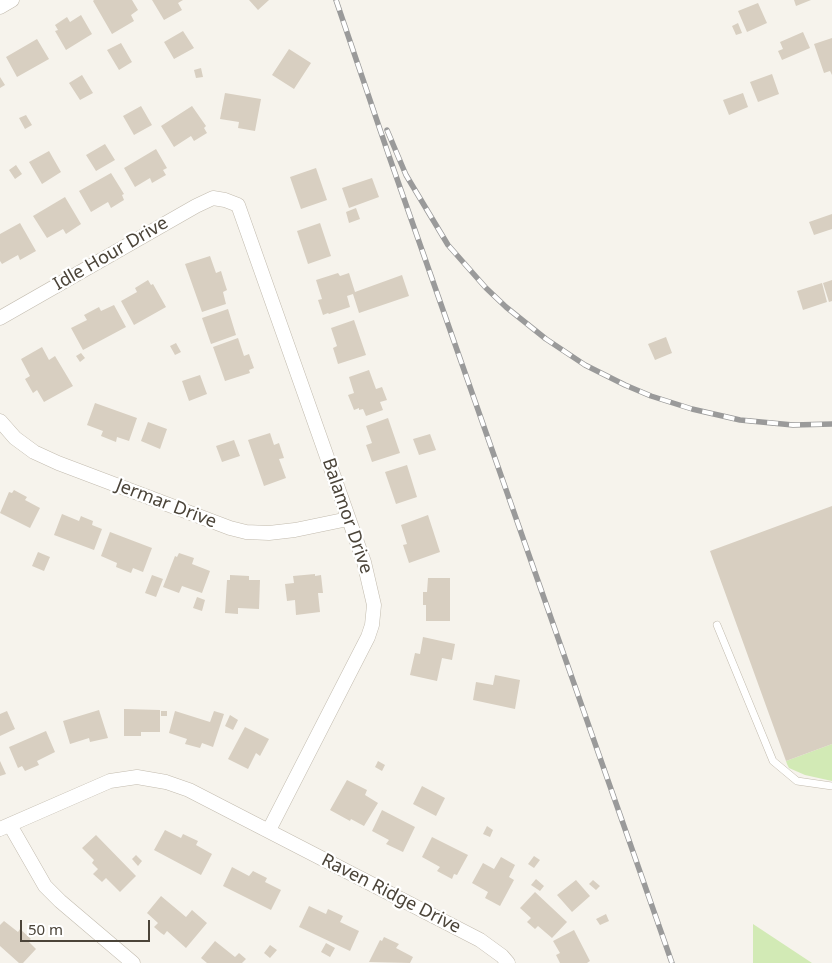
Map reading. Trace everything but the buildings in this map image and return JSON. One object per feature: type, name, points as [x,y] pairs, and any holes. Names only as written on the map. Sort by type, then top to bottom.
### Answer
[{"type":"street","points":[[0,7],[12,0]]},
{"type":"street","name":"Idle Hour Drive","points":[[0,318],[196,206],[213,198],[225,200]]},
{"type":"street","name":"Balamor Drive","points":[[225,200],[238,205],[243,217],[348,519],[370,585],[374,605],[372,625],[368,637],[269,830]]},
{"type":"street","name":"Jermar Drive","points":[[0,421],[15,438],[34,452],[58,463],[230,528],[246,532],[269,533],[295,530],[348,519]]},
{"type":"street","name":"Raven Ridge Drive","points":[[5,827],[110,781],[137,777],[166,782],[189,790],[269,830],[480,940],[502,956],[508,963]]},
{"type":"street","points":[[5,827],[45,886],[133,963]]},
{"type":"lane","points":[[717,624],[773,761],[797,781],[832,786]]},
{"type":"green space","points":[[832,744],[832,781],[805,775],[789,768],[787,764],[786,761]]},
{"type":"green space","points":[[753,924],[812,963],[753,963]]},
{"type":"railway","points":[[336,0],[672,963]]},
{"type":"railway","points":[[387,130],[406,175],[448,245],[486,288],[506,307],[546,339],[585,365],[651,396],[692,409],[740,420],[793,425],[832,424]]}]
